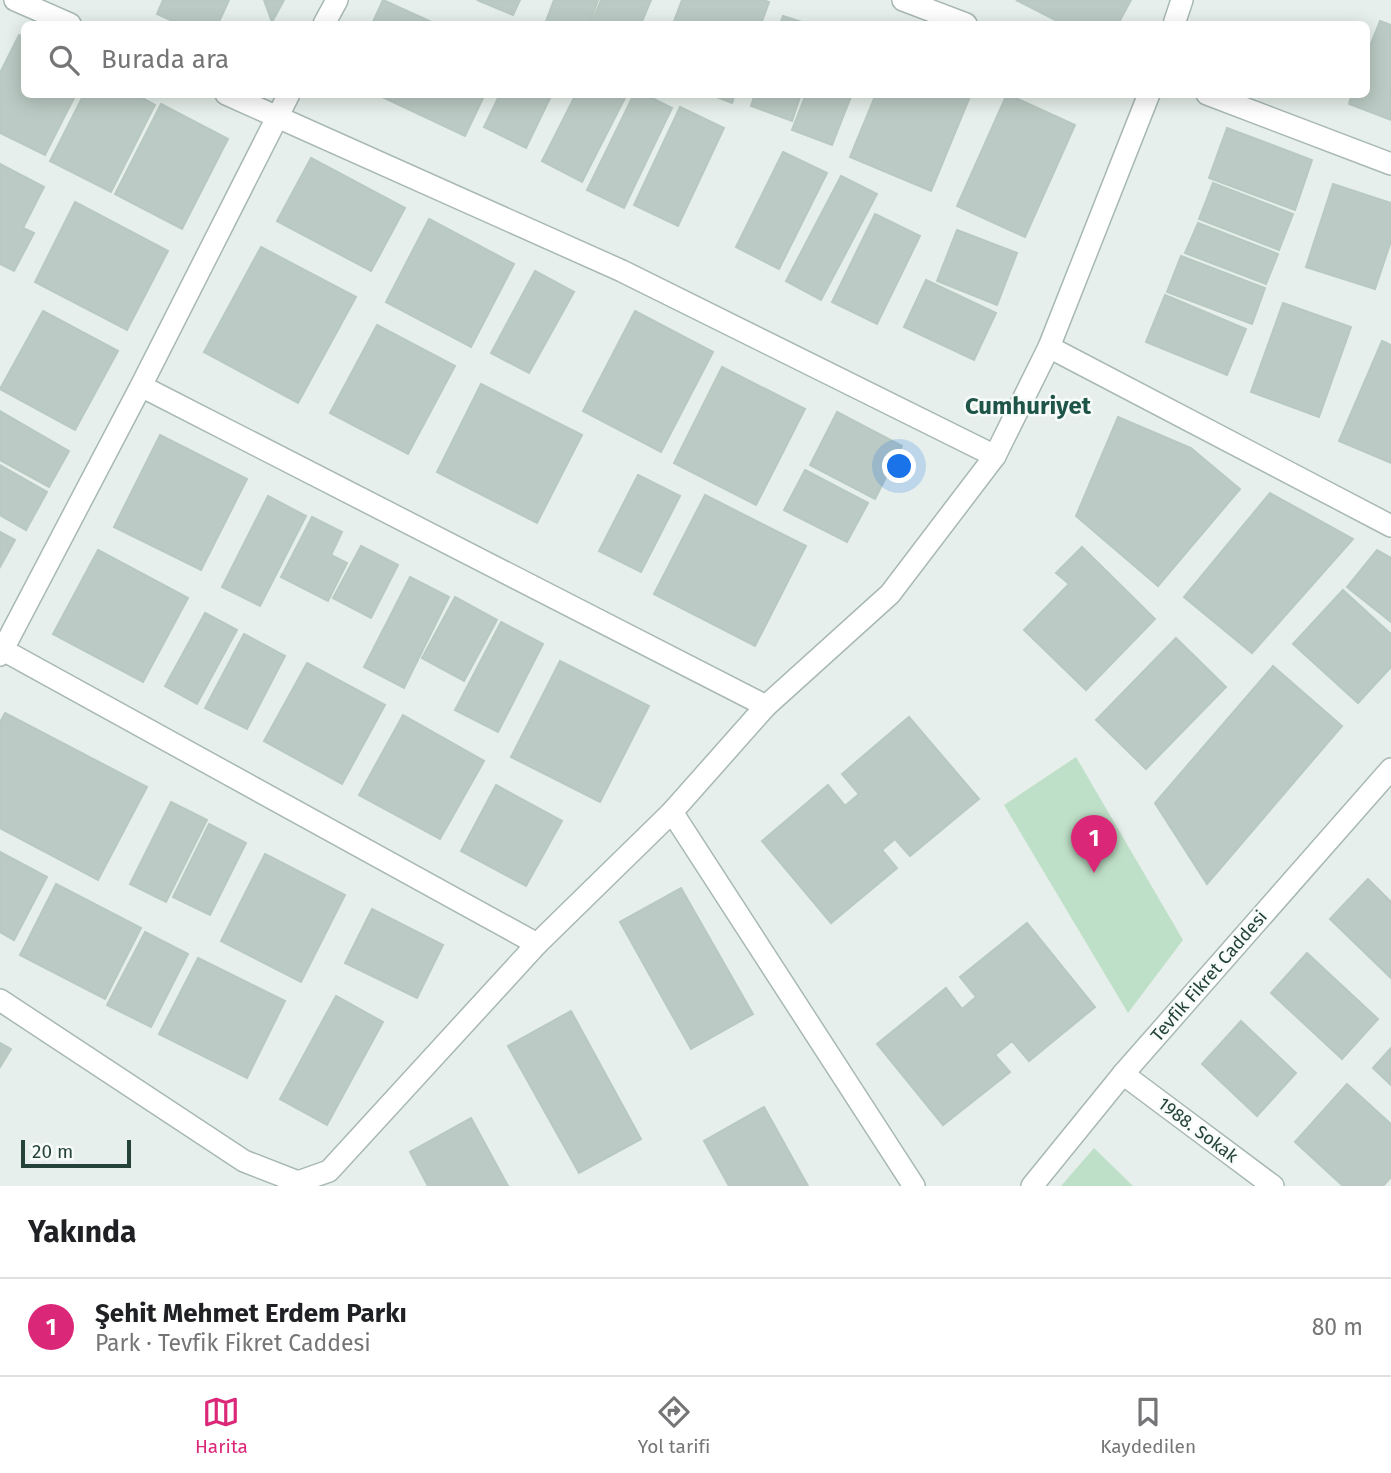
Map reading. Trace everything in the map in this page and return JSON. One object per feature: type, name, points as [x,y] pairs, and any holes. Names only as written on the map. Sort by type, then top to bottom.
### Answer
[{"type":"street","points":[[15,0],[63,21]]},
{"type":"street","points":[[326,21],[337,0]]},
{"type":"street","points":[[904,0],[958,21]]},
{"type":"street","points":[[1175,21],[1182,0]]},
{"type":"street","points":[[235,98],[622,271],[995,456]]},
{"type":"street","points":[[287,98],[141,386],[1,652],[537,944]]},
{"type":"street","points":[[0,1000],[244,1161],[298,1182],[329,1171],[537,944],[673,812],[766,706],[890,594],[995,456],[1049,347],[1147,98]]},
{"type":"street","points":[[1218,98],[1391,164]]},
{"type":"street","points":[[1049,347],[1391,526]]},
{"type":"street","points":[[141,386],[766,706]]},
{"type":"street","name":"Tevfik Fikret Caddesi","points":[[1032,1186],[1122,1074],[1391,769]]},
{"type":"street","points":[[673,812],[914,1186]]},
{"type":"street","name":"1988. Sokak","points":[[1122,1074],[1273,1186]]},
{"type":"green space","points":[[1076,757],[1183,940],[1128,1013],[1004,805]]},
{"type":"green space","points":[[1094,1148],[1133,1186],[1061,1186]]},
{"type":"building","points":[[163,0],[229,0],[219,21],[172,21],[157,14]]},
{"type":"building","points":[[264,0],[284,0],[273,21]]},
{"type":"building","points":[[383,0],[429,21],[373,21]]},
{"type":"building","points":[[477,0],[520,0],[513,15]]},
{"type":"building","points":[[554,0],[598,0],[590,21],[546,21]]},
{"type":"building","points":[[601,0],[651,0],[642,21],[592,21]]},
{"type":"building","points":[[682,0],[769,2],[762,21],[674,21]]},
{"type":"building","points":[[1016,0],[1131,0],[1120,21],[1057,21]]},
{"type":"building","points":[[783,16],[799,21],[781,21]]},
{"type":"building","points":[[1380,21],[1391,25],[1391,120],[1349,104],[1351,98],[1370,98],[1370,46]]},
{"type":"building","points":[[19,35],[21,98],[74,98],[45,155],[0,133],[0,73]]},
{"type":"building","points":[[82,98],[142,98],[155,105],[111,192],[50,161]]},
{"type":"building","points":[[384,98],[483,98],[465,136]]},
{"type":"building","points":[[498,98],[550,98],[526,148],[484,127]]},
{"type":"building","points":[[574,98],[625,98],[582,182],[542,161]]},
{"type":"building","points":[[632,98],[652,98],[672,108],[624,208],[587,190]]},
{"type":"building","points":[[719,98],[734,98],[732,103]]},
{"type":"building","points":[[754,98],[800,98],[792,121],[751,106]]},
{"type":"building","points":[[804,98],[850,98],[832,145],[792,130]]},
{"type":"building","points":[[874,98],[969,98],[931,191],[850,157]]},
{"type":"building","points":[[1005,98],[1016,98],[1075,125],[1025,237],[957,206]]},
{"type":"building","points":[[161,104],[228,139],[182,229],[115,194]]},
{"type":"building","points":[[680,107],[724,128],[678,226],[634,205]]},
{"type":"building","points":[[1227,128],[1312,160],[1295,210],[1209,178]]},
{"type":"building","points":[[783,152],[827,173],[779,269],[736,247]]},
{"type":"building","points":[[311,158],[405,208],[371,271],[277,221]]},
{"type":"building","points":[[0,164],[44,187],[23,228],[34,233],[14,271],[0,264]]},
{"type":"building","points":[[841,176],[877,194],[821,300],[786,281]]},
{"type":"building","points":[[1213,183],[1293,214],[1279,250],[1199,219]]},
{"type":"building","points":[[1333,184],[1391,203],[1391,241],[1375,289],[1306,267]]},
{"type":"building","points":[[75,202],[168,251],[127,330],[35,282]]},
{"type":"building","points":[[875,214],[920,236],[877,324],[832,302]]},
{"type":"building","points":[[429,219],[514,264],[471,347],[386,302]]},
{"type":"building","points":[[1198,223],[1278,254],[1266,284],[1185,253]]},
{"type":"building","points":[[957,230],[1017,253],[997,305],[937,281]]},
{"type":"building","points":[[261,247],[356,297],[298,403],[204,352]]},
{"type":"building","points":[[1181,256],[1265,288],[1252,324],[1167,292]]},
{"type":"building","points":[[535,271],[574,292],[529,373],[491,353]]},
{"type":"building","points":[[926,280],[996,313],[974,360],[904,327]]},
{"type":"building","points":[[1165,295],[1246,329],[1227,375],[1146,342]]},
{"type":"building","points":[[1283,303],[1351,327],[1319,417],[1251,392]]},
{"type":"building","points":[[43,311],[118,351],[75,430],[0,389]]},
{"type":"building","points":[[635,311],[713,352],[661,452],[583,411]]},
{"type":"building","points":[[377,325],[455,366],[408,454],[330,413]]},
{"type":"building","points":[[1382,341],[1391,345],[1391,463],[1339,441]]},
{"type":"building","points":[[722,367],[805,409],[756,505],[674,463]]},
{"type":"building","points":[[481,384],[582,435],[537,523],[437,472]]},
{"type":"building","points":[[0,411],[69,451],[49,487],[0,460]]},
{"type":"building","points":[[837,412],[902,446],[875,499],[810,465]]},
{"type":"building","points":[[1118,417],[1191,448],[1240,489],[1158,586],[1076,516]]},
{"type":"building","points":[[160,435],[247,479],[201,570],[114,527]]},
{"type":"building","points":[[0,465],[47,492],[26,530],[0,515]]},
{"type":"building","points":[[805,470],[868,503],[847,542],[784,510]]},
{"type":"building","points":[[638,475],[680,496],[641,572],[599,551]]},
{"type":"building","points":[[1270,493],[1353,539],[1252,653],[1184,597]]},
{"type":"building","points":[[705,495],[806,546],[755,646],[654,594]]},
{"type":"building","points":[[268,496],[306,516],[260,606],[222,587]]},
{"type":"building","points":[[312,517],[342,532],[331,555],[347,563],[328,601],[281,577]]},
{"type":"building","points":[[0,532],[15,540],[0,567]]},
{"type":"building","points":[[361,546],[398,565],[371,618],[333,598]]},
{"type":"building","points":[[1082,547],[1155,619],[1086,690],[1024,630],[1069,584],[1056,573]]},
{"type":"building","points":[[98,550],[188,598],[143,682],[53,634]]},
{"type":"building","points":[[1377,550],[1391,558],[1391,622],[1347,587]]},
{"type":"building","points":[[410,577],[449,597],[404,688],[364,667]]},
{"type":"building","points":[[1343,590],[1391,634],[1391,667],[1358,703],[1293,644]]},
{"type":"building","points":[[455,597],[497,620],[464,681],[422,658]]},
{"type":"building","points":[[205,613],[237,630],[197,704],[165,686]]},
{"type":"building","points":[[501,622],[543,644],[498,732],[455,710]]},
{"type":"building","points":[[244,634],[285,656],[247,729],[205,708]]},
{"type":"building","points":[[1176,638],[1226,687],[1146,769],[1096,720]]},
{"type":"building","points":[[560,661],[649,706],[600,802],[511,757]]},
{"type":"building","points":[[307,663],[385,705],[342,784],[264,741]]},
{"type":"building","points":[[1273,666],[1342,726],[1207,884],[1155,803]]},
{"type":"building","points":[[5,713],[147,787],[98,880],[0,828],[0,722]]},
{"type":"building","points":[[403,715],[484,761],[440,839],[359,795]]},
{"type":"building","points":[[909,717],[979,799],[910,856],[895,839],[882,850],[897,868],[831,923],[762,841],[828,785],[845,806],[859,794],[842,774]]},
{"type":"building","points":[[496,785],[562,821],[526,886],[461,851]]},
{"type":"building","points":[[171,802],[207,820],[166,902],[130,884]]},
{"type":"building","points":[[209,824],[246,843],[210,915],[173,897]]},
{"type":"building","points":[[0,852],[47,877],[14,940],[0,932]]},
{"type":"building","points":[[265,854],[345,895],[301,982],[221,941]]},
{"type":"building","points":[[1368,879],[1391,902],[1391,978],[1330,919]]},
{"type":"building","points":[[56,884],[141,928],[105,999],[20,955]]},
{"type":"building","points":[[681,888],[753,1014],[691,1049],[620,922]]},
{"type":"building","points":[[372,909],[443,945],[417,998],[345,963]]},
{"type":"building","points":[[1027,923],[1095,1007],[1029,1061],[1012,1041],[995,1055],[1010,1072],[943,1125],[877,1044],[946,988],[962,1009],[976,997],[960,977]]},
{"type":"building","points":[[145,932],[188,954],[151,1027],[107,1005]]},
{"type":"building","points":[[1307,953],[1378,1019],[1342,1059],[1271,993]]},
{"type":"building","points":[[198,958],[285,1001],[247,1078],[159,1034]]},
{"type":"building","points":[[336,996],[383,1022],[327,1125],[280,1099]]},
{"type":"building","points":[[571,1011],[641,1139],[579,1173],[508,1046]]},
{"type":"building","points":[[1241,1021],[1296,1073],[1257,1116],[1202,1064]]},
{"type":"building","points":[[0,1043],[11,1049],[0,1067]]},
{"type":"building","points":[[1391,1048],[1391,1085],[1373,1068]]},
{"type":"building","points":[[1347,1084],[1391,1124],[1391,1177],[1383,1186],[1343,1186],[1295,1142]]},
{"type":"building","points":[[764,1107],[808,1186],[729,1186],[704,1141]]},
{"type":"building","points":[[471,1118],[508,1186],[428,1186],[410,1152]]},
{"type":"place","name":"Şehit Mehmet Erdem Parkı","points":[[1094,873]]},
{"type":"district","name":"Cumhuriyet","points":[[1028,406]]}]
